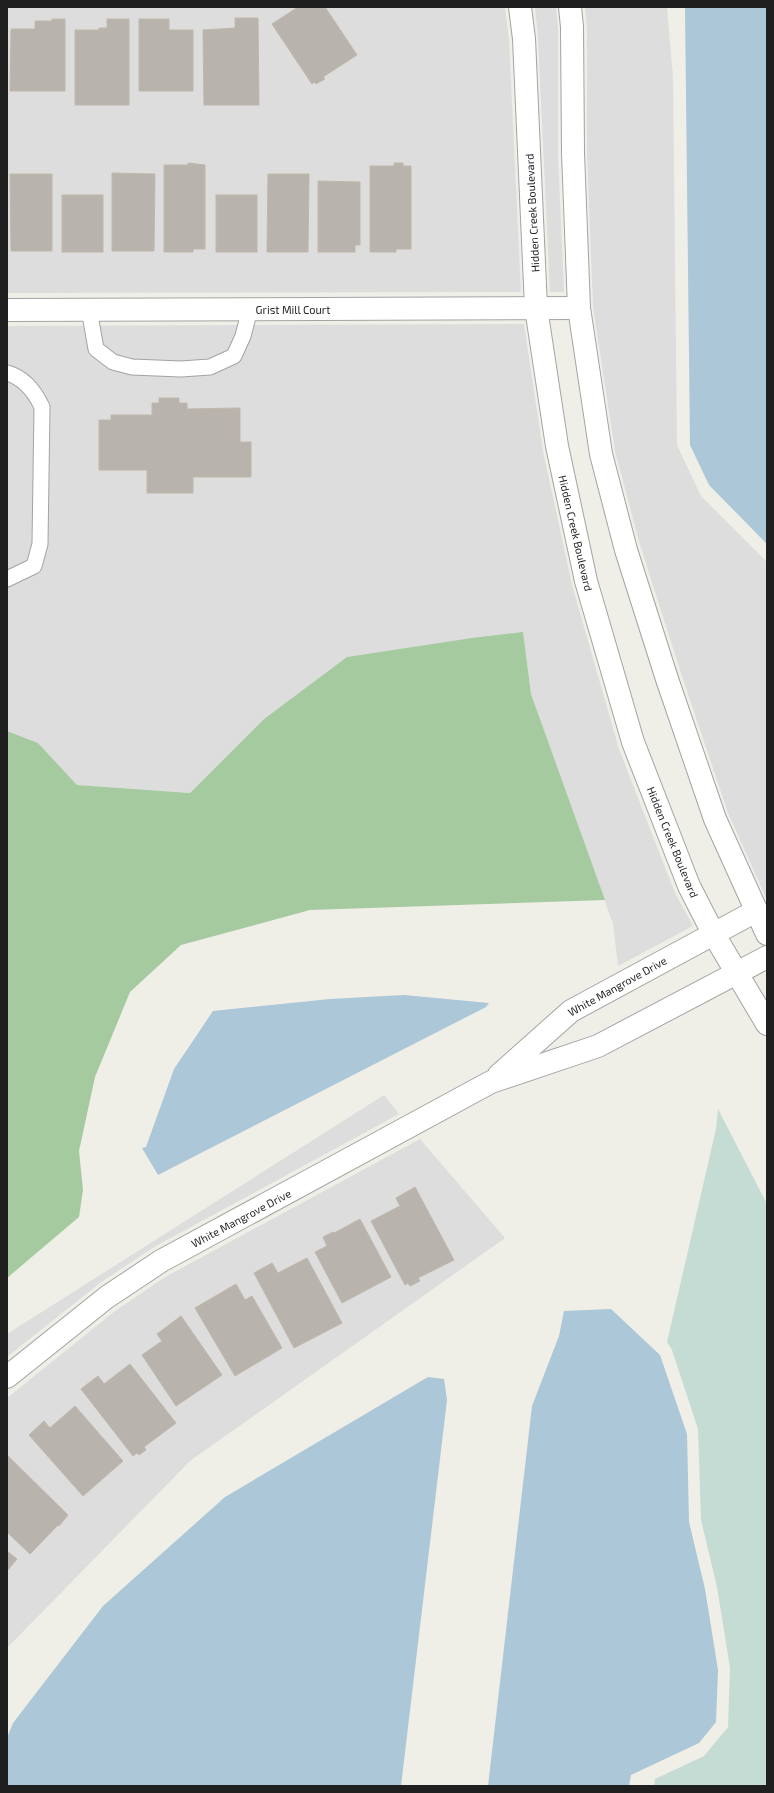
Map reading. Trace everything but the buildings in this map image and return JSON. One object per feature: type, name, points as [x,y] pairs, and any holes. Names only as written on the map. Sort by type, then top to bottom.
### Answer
[{"type":"street","name":"Hidden Creek Boulevard","points":[[520,7],[524,38],[536,308],[557,446],[586,581],[633,742],[688,886],[713,933],[767,1024]]},
{"type":"street","points":[[570,7],[572,27],[573,160],[579,308],[601,454],[626,550],[667,679],[715,820],[767,934]]},
{"type":"street","name":"Grist Mill Court","points":[[7,310],[579,308]]},
{"type":"street","name":"White Mangrove Drive","points":[[491,1082],[571,1011],[756,911]]},
{"type":"street","name":"White Mangrove Drive","points":[[7,1377],[56,1336],[107,1297],[161,1261],[491,1082],[598,1046],[767,958]]},
{"type":"lane","points":[[89,309],[96,350],[112,362],[132,367],[181,369],[210,367],[234,356],[243,336],[250,309]]},
{"type":"lane","points":[[7,373],[13,375],[34,390],[42,407],[40,544],[34,566],[7,579]]},
{"type":"shaded area","points":[[7,7],[505,7],[509,40],[521,292],[7,293]]},
{"type":"shaded area","points":[[535,7],[556,7],[558,28],[558,154],[564,292],[550,292],[538,38]]},
{"type":"shaded area","points":[[585,7],[667,7],[673,77],[677,445],[701,496],[767,562],[767,900],[728,813],[640,545],[615,451],[593,307],[587,153],[587,27]]},
{"type":"shaded area","points":[[685,7],[767,7],[767,544],[709,485],[690,445]]},
{"type":"shaded area","points":[[524,324],[543,451],[572,585],[619,749],[675,893],[693,926],[618,966],[613,924],[531,694],[523,633],[347,657],[264,719],[190,793],[77,785],[38,743],[7,731],[7,326]]},
{"type":"shaded area","points":[[404,995],[489,1003],[486,1007],[158,1175],[142,1148],[146,1147],[174,1069],[213,1011],[330,999]]},
{"type":"shaded area","points":[[384,1095],[399,1114],[154,1247],[100,1283],[7,1357],[7,1334]]},
{"type":"shaded area","points":[[718,1109],[767,1204],[767,1786],[654,1786],[655,1779],[704,1756],[728,1727],[730,1668],[717,1587],[701,1520],[698,1429],[672,1350],[667,1342],[716,1129]]},
{"type":"shaded area","points":[[420,1139],[505,1238],[190,1461],[7,1648],[7,1398],[115,1311],[167,1276]]},
{"type":"shaded area","points":[[611,1309],[660,1355],[687,1434],[689,1522],[705,1589],[718,1670],[716,1722],[699,1743],[631,1775],[629,1786],[488,1786],[532,1406],[559,1336],[564,1311]]},
{"type":"shaded area","points":[[428,1377],[444,1379],[447,1400],[401,1786],[7,1786],[7,1738],[13,1723],[103,1606],[225,1497]]},
{"type":"green space","points":[[523,632],[531,694],[605,900],[310,910],[181,945],[130,992],[95,1077],[79,1151],[83,1190],[79,1217],[7,1278],[7,731],[38,743],[77,785],[190,793],[264,719],[347,657],[472,638]]}]
